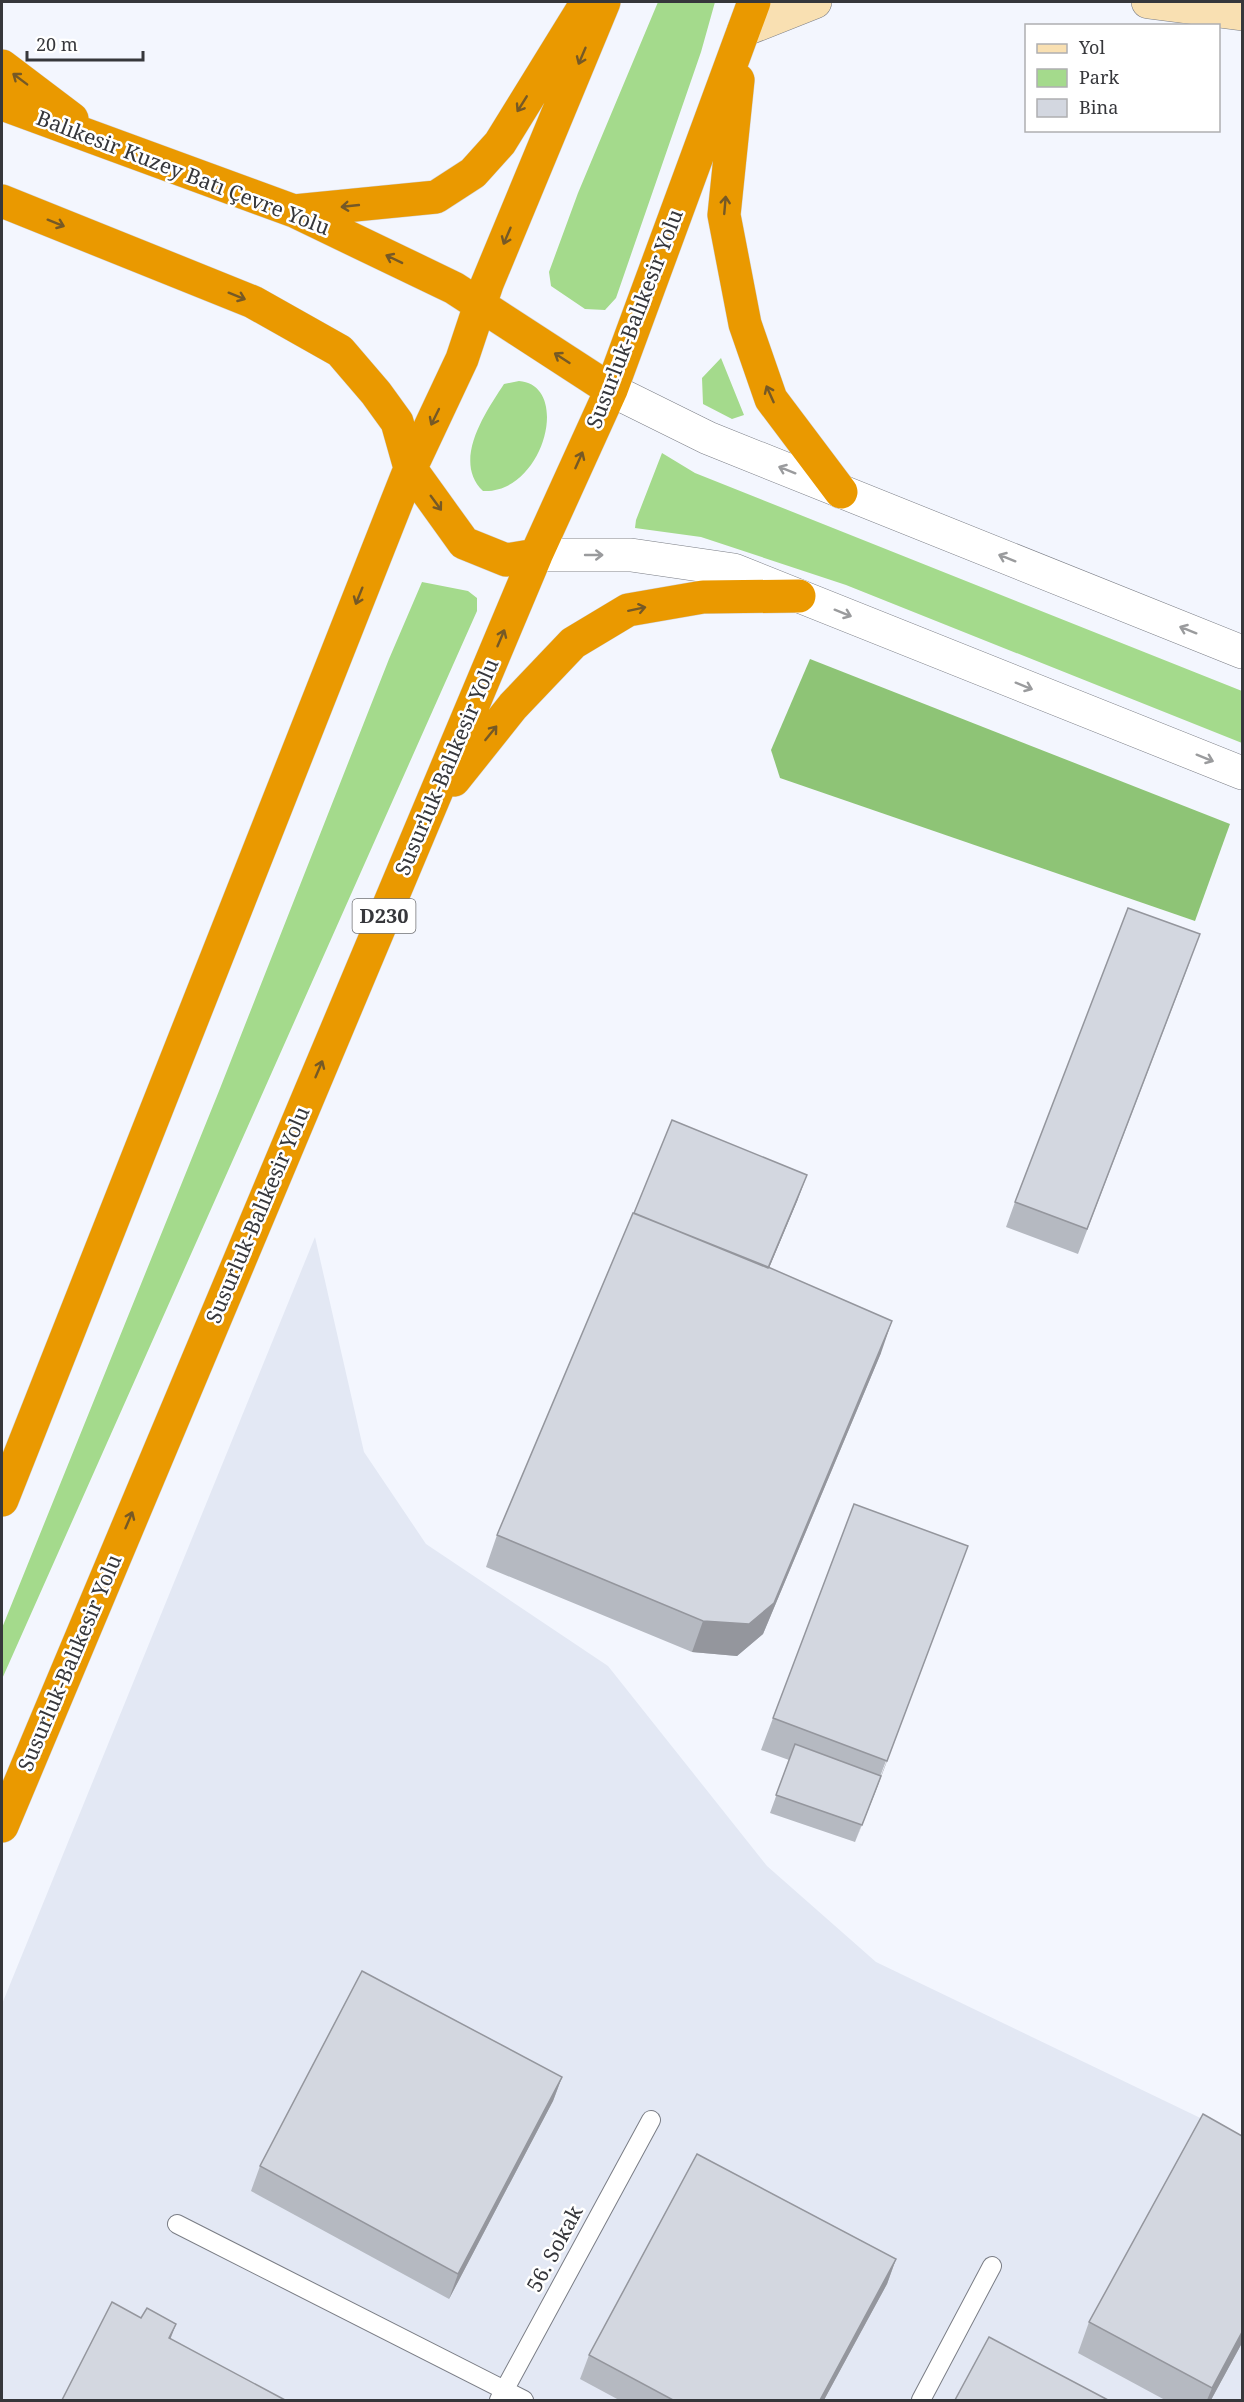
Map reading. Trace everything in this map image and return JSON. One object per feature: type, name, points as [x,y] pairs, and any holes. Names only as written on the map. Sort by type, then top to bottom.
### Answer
[{"type":"highway","points":[[294,211],[436,197],[473,173],[500,143],[587,2]]},
{"type":"highway","points":[[2,1500],[410,468],[462,359],[487,284],[604,2]]},
{"type":"highway","points":[[749,16],[724,215],[745,324],[771,399],[841,492]]},
{"type":"highway","name":"Susurluk-Balıkesir Yolu","points":[[2,1826],[536,555],[611,390],[749,16]]},
{"type":"highway","points":[[2,66],[100,140]]},
{"type":"highway","name":"Balıkesir Kuzey Batı Çevre Yolu","points":[[2,104],[294,211],[454,288],[611,390]]},
{"type":"highway","points":[[2,201],[252,302],[340,351],[397,422],[410,468],[464,543],[506,560],[536,555]]},
{"type":"highway","points":[[428,812],[513,706],[573,643],[628,610],[704,597],[799,596]]},
{"type":"street","points":[[749,16],[815,2]]},
{"type":"street","points":[[1148,2],[1242,14]]},
{"type":"street","points":[[611,390],[708,438],[1242,652]]},
{"type":"street","points":[[536,555],[631,555],[734,570],[1242,773]]},
{"type":"lane","name":"56. Sokak","points":[[502,2396],[651,2120]]},
{"type":"lane","points":[[177,2224],[502,2396],[524,2400]]},
{"type":"lane","points":[[921,2400],[992,2266]]},
{"type":"shaded area","points":[[315,1237],[364,1452],[426,1544],[608,1666],[767,1866],[876,1962],[1242,2138],[1242,2400],[2,2400],[2,2004]]},
{"type":"green space","points":[[658,2],[715,2],[701,52],[616,298],[605,310],[585,309],[551,286],[549,272],[578,193]]},
{"type":"green space","points":[[721,358],[744,415],[732,419],[703,404],[702,378]]},
{"type":"green space","points":[[519,381],[535,387],[544,400],[547,418],[544,439],[535,459],[522,476],[504,487],[483,491],[474,479],[471,466],[471,452],[475,437],[488,409],[504,384]]},
{"type":"green space","points":[[662,453],[695,473],[1242,691],[1242,743],[846,585],[701,537],[635,528]]},
{"type":"green space","points":[[422,582],[468,591],[477,598],[477,611],[2,1679],[2,1628],[219,1091],[389,659]]},
{"type":"green space","points":[[810,659],[1230,824],[1195,921],[780,778],[771,750]]},
{"type":"building","points":[[1128,908],[1200,934],[1087,1229],[1015,1202]]},
{"type":"building","points":[[672,1120],[807,1175],[768,1268],[634,1213]]},
{"type":"building","points":[[633,1213],[768,1267],[892,1321],[774,1603],[749,1624],[703,1621],[497,1535]]},
{"type":"building","points":[[854,1504],[968,1546],[887,1761],[773,1718]]},
{"type":"building","points":[[795,1744],[881,1776],[862,1825],[776,1795]]},
{"type":"building","points":[[362,1971],[562,2077],[458,2274],[260,2166]]},
{"type":"building","points":[[1203,2114],[1242,2136],[1242,2332],[1212,2388],[1089,2322]]},
{"type":"building","points":[[697,2154],[896,2259],[820,2400],[673,2400],[589,2355]]},
{"type":"building","points":[[112,2302],[141,2318],[147,2308],[176,2324],[169,2338],[285,2400],[62,2400]]},
{"type":"building","points":[[989,2337],[1108,2400],[955,2400]]}]
